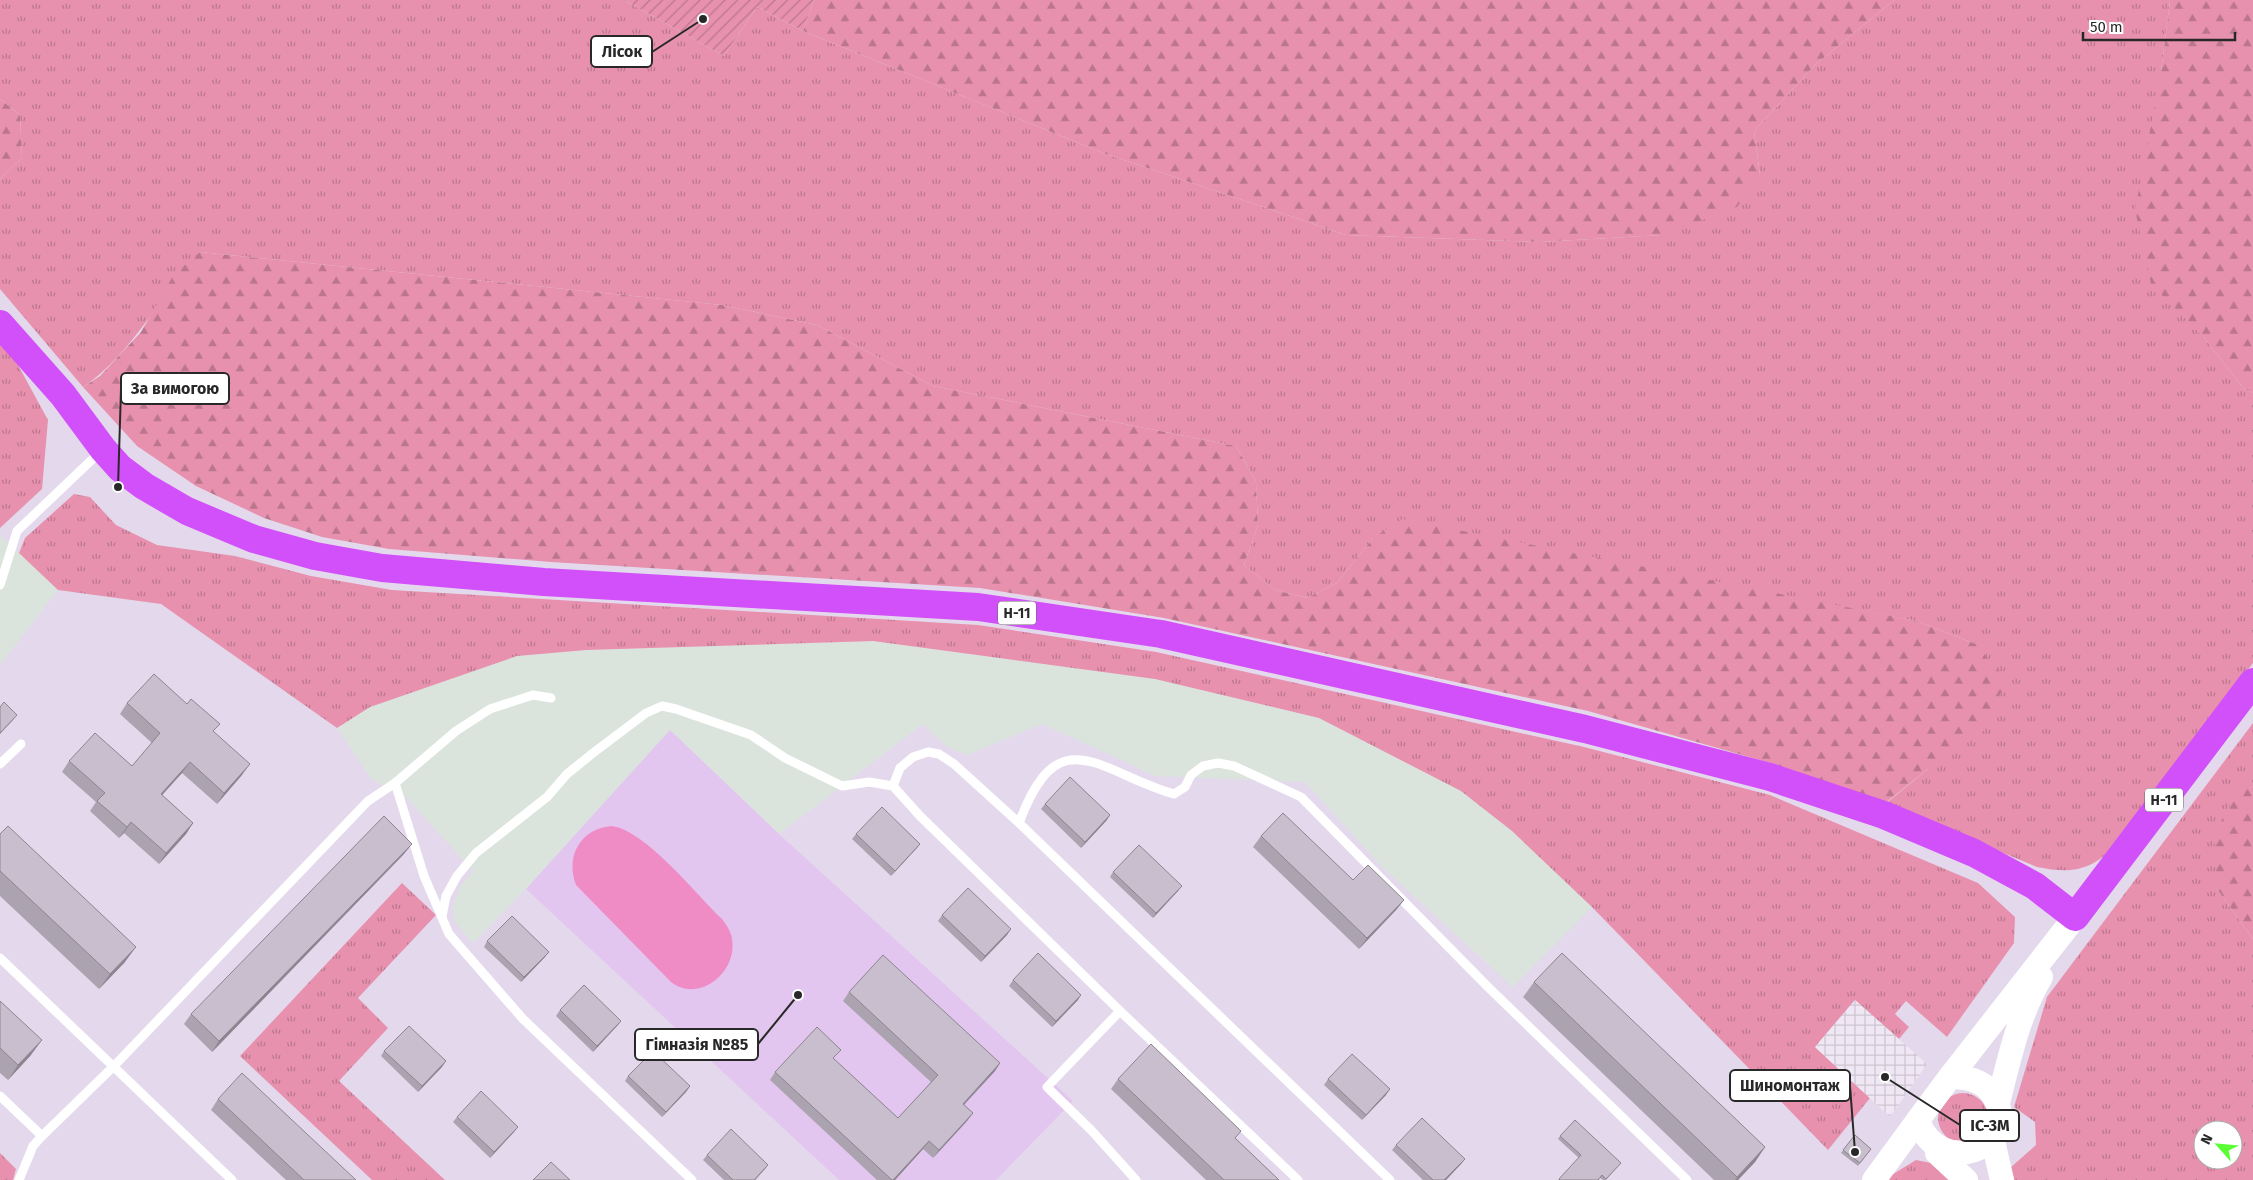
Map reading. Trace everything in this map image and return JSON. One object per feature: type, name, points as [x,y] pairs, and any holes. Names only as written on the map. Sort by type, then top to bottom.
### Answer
[{"type":"main road","name":"Н-11","points":[[0,324],[63,394],[103,449],[120,468],[144,486],[187,511],[254,539],[315,556],[382,568],[544,582],[978,607],[1161,634],[1585,729],[1770,777],[1884,814],[1974,853],[2035,886],[2075,917],[2253,682]]},
{"type":"street","points":[[1874,1180],[1950,1078],[2075,917]]},
{"type":"street","points":[[1934,1150],[1944,1156],[1966,1158],[1985,1149],[1993,1141],[1998,1130],[2000,1117],[1998,1103],[2018,1028],[2031,994],[2075,917]]},
{"type":"street","points":[[1950,1078],[1965,1077],[1979,1081],[1990,1090],[1998,1103]]},
{"type":"street","points":[[1918,1120],[1926,1142],[1966,1180]]},
{"type":"street","points":[[1993,1141],[2002,1180]]},
{"type":"lane","points":[[0,585],[17,531],[103,449]]},
{"type":"lane","points":[[19,1180],[33,1146],[42,1136],[114,1066],[368,801],[395,783],[456,731],[490,709],[533,695],[551,698]]},
{"type":"lane","points":[[442,916],[446,896],[457,876],[476,853],[547,797],[567,774],[586,758],[646,713],[662,706],[676,709],[751,735],[785,758],[842,786],[869,782],[893,786],[920,816],[1120,1011],[1298,1180]]},
{"type":"lane","points":[[0,764],[21,744]]},
{"type":"lane","points":[[893,786],[900,768],[913,757],[928,752],[939,754],[971,778],[1390,1180]]},
{"type":"lane","points":[[1019,823],[1034,787],[1046,772],[1060,761],[1087,760],[1155,789],[1174,794],[1184,787],[1191,775],[1203,766],[1218,763],[1234,766],[1301,797],[1488,987],[1687,1180]]},
{"type":"lane","points":[[395,783],[424,876],[449,934],[524,1019],[692,1180]]},
{"type":"lane","points":[[0,958],[232,1180]]},
{"type":"lane","points":[[1120,1011],[1047,1088],[1092,1131],[1136,1180]]},
{"type":"lane","points":[[0,1096],[42,1136]]},
{"type":"shaded area","points":[[0,535],[58,590],[0,665]]},
{"type":"shaded area","points":[[873,641],[1155,679],[1319,718],[1461,791],[1512,831],[1592,907],[1513,987],[1382,867],[1305,782],[1156,776],[1042,724],[967,755],[947,747],[923,724],[779,834],[670,730],[526,889],[473,943],[455,922],[453,906],[460,887],[473,871],[406,797],[371,779],[337,728],[370,707],[517,656],[586,650]]},
{"type":"shaded area","points":[[670,730],[779,834],[1073,1101],[996,1180],[839,1180],[526,889]]},
{"type":"shaded area","points":[[612,826],[625,830],[640,839],[670,864],[726,925],[732,939],[732,951],[729,962],[715,981],[694,989],[682,988],[671,982],[576,885],[573,864],[574,854],[578,845],[592,832]]},
{"type":"shaded area","points":[[1855,1000],[1927,1064],[1890,1117],[1815,1047]]},
{"type":"green space","points":[[0,0],[624,0],[724,56],[757,7],[803,31],[1103,153],[1346,235],[1540,242],[1661,235],[1760,175],[1754,131],[1815,65],[1894,0],[2170,0],[2161,72],[2204,338],[2244,389],[2253,393],[2253,663],[2116,845],[2107,854],[2089,865],[2070,870],[2049,869],[2037,867],[1885,804],[1928,769],[1976,644],[1917,621],[1822,603],[1373,538],[1337,583],[1307,598],[1275,590],[1244,565],[1258,525],[1256,482],[1236,446],[933,386],[817,325],[722,305],[200,252],[123,350],[105,370],[83,387],[0,289],[0,179],[22,158],[20,115],[0,99]]},
{"type":"green space","points":[[624,0],[814,0],[803,31],[757,7],[724,56]]},
{"type":"green space","points":[[814,0],[1894,0],[1815,65],[1754,131],[1760,175],[1737,207],[1662,235],[1540,242],[1346,235],[1103,153],[803,31]]},
{"type":"green space","points":[[2170,0],[2253,0],[2253,393],[2244,389],[2204,338],[2151,284],[2135,210],[2161,72]]},
{"type":"green space","points":[[0,99],[20,115],[22,158],[0,179]]},
{"type":"green space","points":[[200,252],[722,305],[817,325],[933,386],[1236,446],[1256,482],[1258,525],[1244,565],[1275,590],[1307,598],[1337,583],[1373,538],[1402,519],[1917,621],[1976,644],[2006,681],[1982,733],[1928,769],[1884,804],[1770,763],[1588,711],[1164,618],[980,588],[551,562],[389,549],[322,537],[264,518],[196,486],[137,446],[83,387],[100,376],[141,332],[174,274]]},
{"type":"green space","points":[[0,341],[12,354],[48,420],[42,489],[0,528]]},
{"type":"green space","points":[[74,494],[90,497],[116,525],[157,545],[235,556],[311,576],[392,590],[978,625],[1156,652],[1584,747],[1770,795],[1978,883],[2015,917],[2014,943],[1947,1037],[1906,1001],[1895,1014],[1909,1027],[1899,1039],[1855,1000],[1815,1047],[1870,1098],[1828,1150],[1592,907],[1512,831],[1461,791],[1319,718],[1155,679],[873,641],[586,650],[517,656],[370,707],[337,728],[161,604],[58,590],[19,553],[25,538]]},
{"type":"green space","points":[[2253,723],[2253,787],[2239,790],[2217,889],[2253,939],[2253,1180],[2013,1180],[2010,1168],[2036,1145],[2035,1122],[2014,1107],[2047,997]]},
{"type":"green space","points":[[2253,787],[2253,939],[2217,889],[2214,834],[2239,789]]},
{"type":"green space","points":[[402,883],[436,915],[358,998],[388,1028],[339,1081],[445,1180],[372,1180],[240,1056]]},
{"type":"green space","points":[[1963,1093],[1977,1097],[1984,1104],[1988,1118],[1984,1132],[1977,1139],[1963,1143],[1949,1139],[1942,1132],[1938,1118],[1942,1104],[1949,1097]]},
{"type":"green space","points":[[0,1153],[16,1169],[13,1180],[0,1180]]},
{"type":"green space","points":[[1916,1160],[1936,1164],[1952,1180],[1887,1180],[1890,1176]]},
{"type":"building","points":[[154,674],[187,704],[191,699],[220,724],[213,731],[250,764],[224,793],[190,762],[161,794],[193,823],[166,853],[131,822],[127,827],[97,801],[105,793],[69,761],[95,733],[132,766],[160,733],[127,703]]},
{"type":"building","points":[[4,702],[17,715],[0,733],[0,707]]},
{"type":"building","points":[[1070,777],[1110,815],[1085,842],[1045,804]]},
{"type":"building","points":[[882,807],[920,844],[895,871],[856,834]]},
{"type":"building","points":[[1283,813],[1353,880],[1368,865],[1404,900],[1367,938],[1261,836]]},
{"type":"building","points":[[384,816],[412,844],[219,1041],[191,1014]]},
{"type":"building","points":[[8,826],[136,947],[110,974],[0,871],[0,834]]},
{"type":"building","points":[[1139,845],[1182,886],[1156,913],[1113,872]]},
{"type":"building","points":[[968,888],[1011,929],[985,956],[942,915]]},
{"type":"building","points":[[512,916],[549,952],[524,977],[487,941]]},
{"type":"building","points":[[1038,953],[1081,995],[1056,1021],[1013,980]]},
{"type":"building","points":[[1562,953],[1765,1147],[1737,1177],[1534,982]]},
{"type":"building","points":[[883,955],[1000,1063],[963,1104],[973,1113],[939,1150],[929,1141],[893,1180],[775,1072],[817,1027],[841,1050],[833,1058],[898,1118],[938,1075],[849,992]]},
{"type":"building","points":[[584,985],[621,1021],[597,1046],[560,1010]]},
{"type":"building","points":[[0,1001],[42,1040],[18,1065],[0,1048]]},
{"type":"building","points":[[409,1026],[446,1061],[422,1086],[384,1051]]},
{"type":"building","points":[[1151,1044],[1241,1131],[1235,1138],[1279,1180],[1224,1180],[1118,1079]]},
{"type":"building","points":[[653,1051],[690,1086],[666,1112],[628,1076]]},
{"type":"building","points":[[1352,1054],[1390,1089],[1366,1115],[1328,1079]]},
{"type":"building","points":[[242,1073],[356,1180],[304,1180],[218,1099]]},
{"type":"building","points":[[481,1091],[518,1127],[494,1152],[457,1117]]},
{"type":"building","points":[[1422,1118],[1465,1159],[1444,1180],[1433,1180],[1396,1145]]},
{"type":"building","points":[[1575,1120],[1621,1163],[1606,1179],[1602,1175],[1598,1180],[1559,1179],[1581,1155],[1560,1136]]},
{"type":"building","points":[[731,1129],[768,1165],[754,1180],[733,1180],[707,1155]]},
{"type":"building","points":[[1855,1135],[1871,1149],[1860,1163],[1843,1150]]},
{"type":"building","points":[[551,1162],[570,1180],[533,1180]]},
{"type":"place","name":"Лісок","points":[[703,19]]},
{"type":"place","name":"За вимогою","points":[[118,487]]},
{"type":"place","name":"Гімназія №85","points":[[798,995]]},
{"type":"place","name":"ІС-3М","points":[[1885,1077]]},
{"type":"place","name":"Шиномонтаж","points":[[1855,1152]]}]
